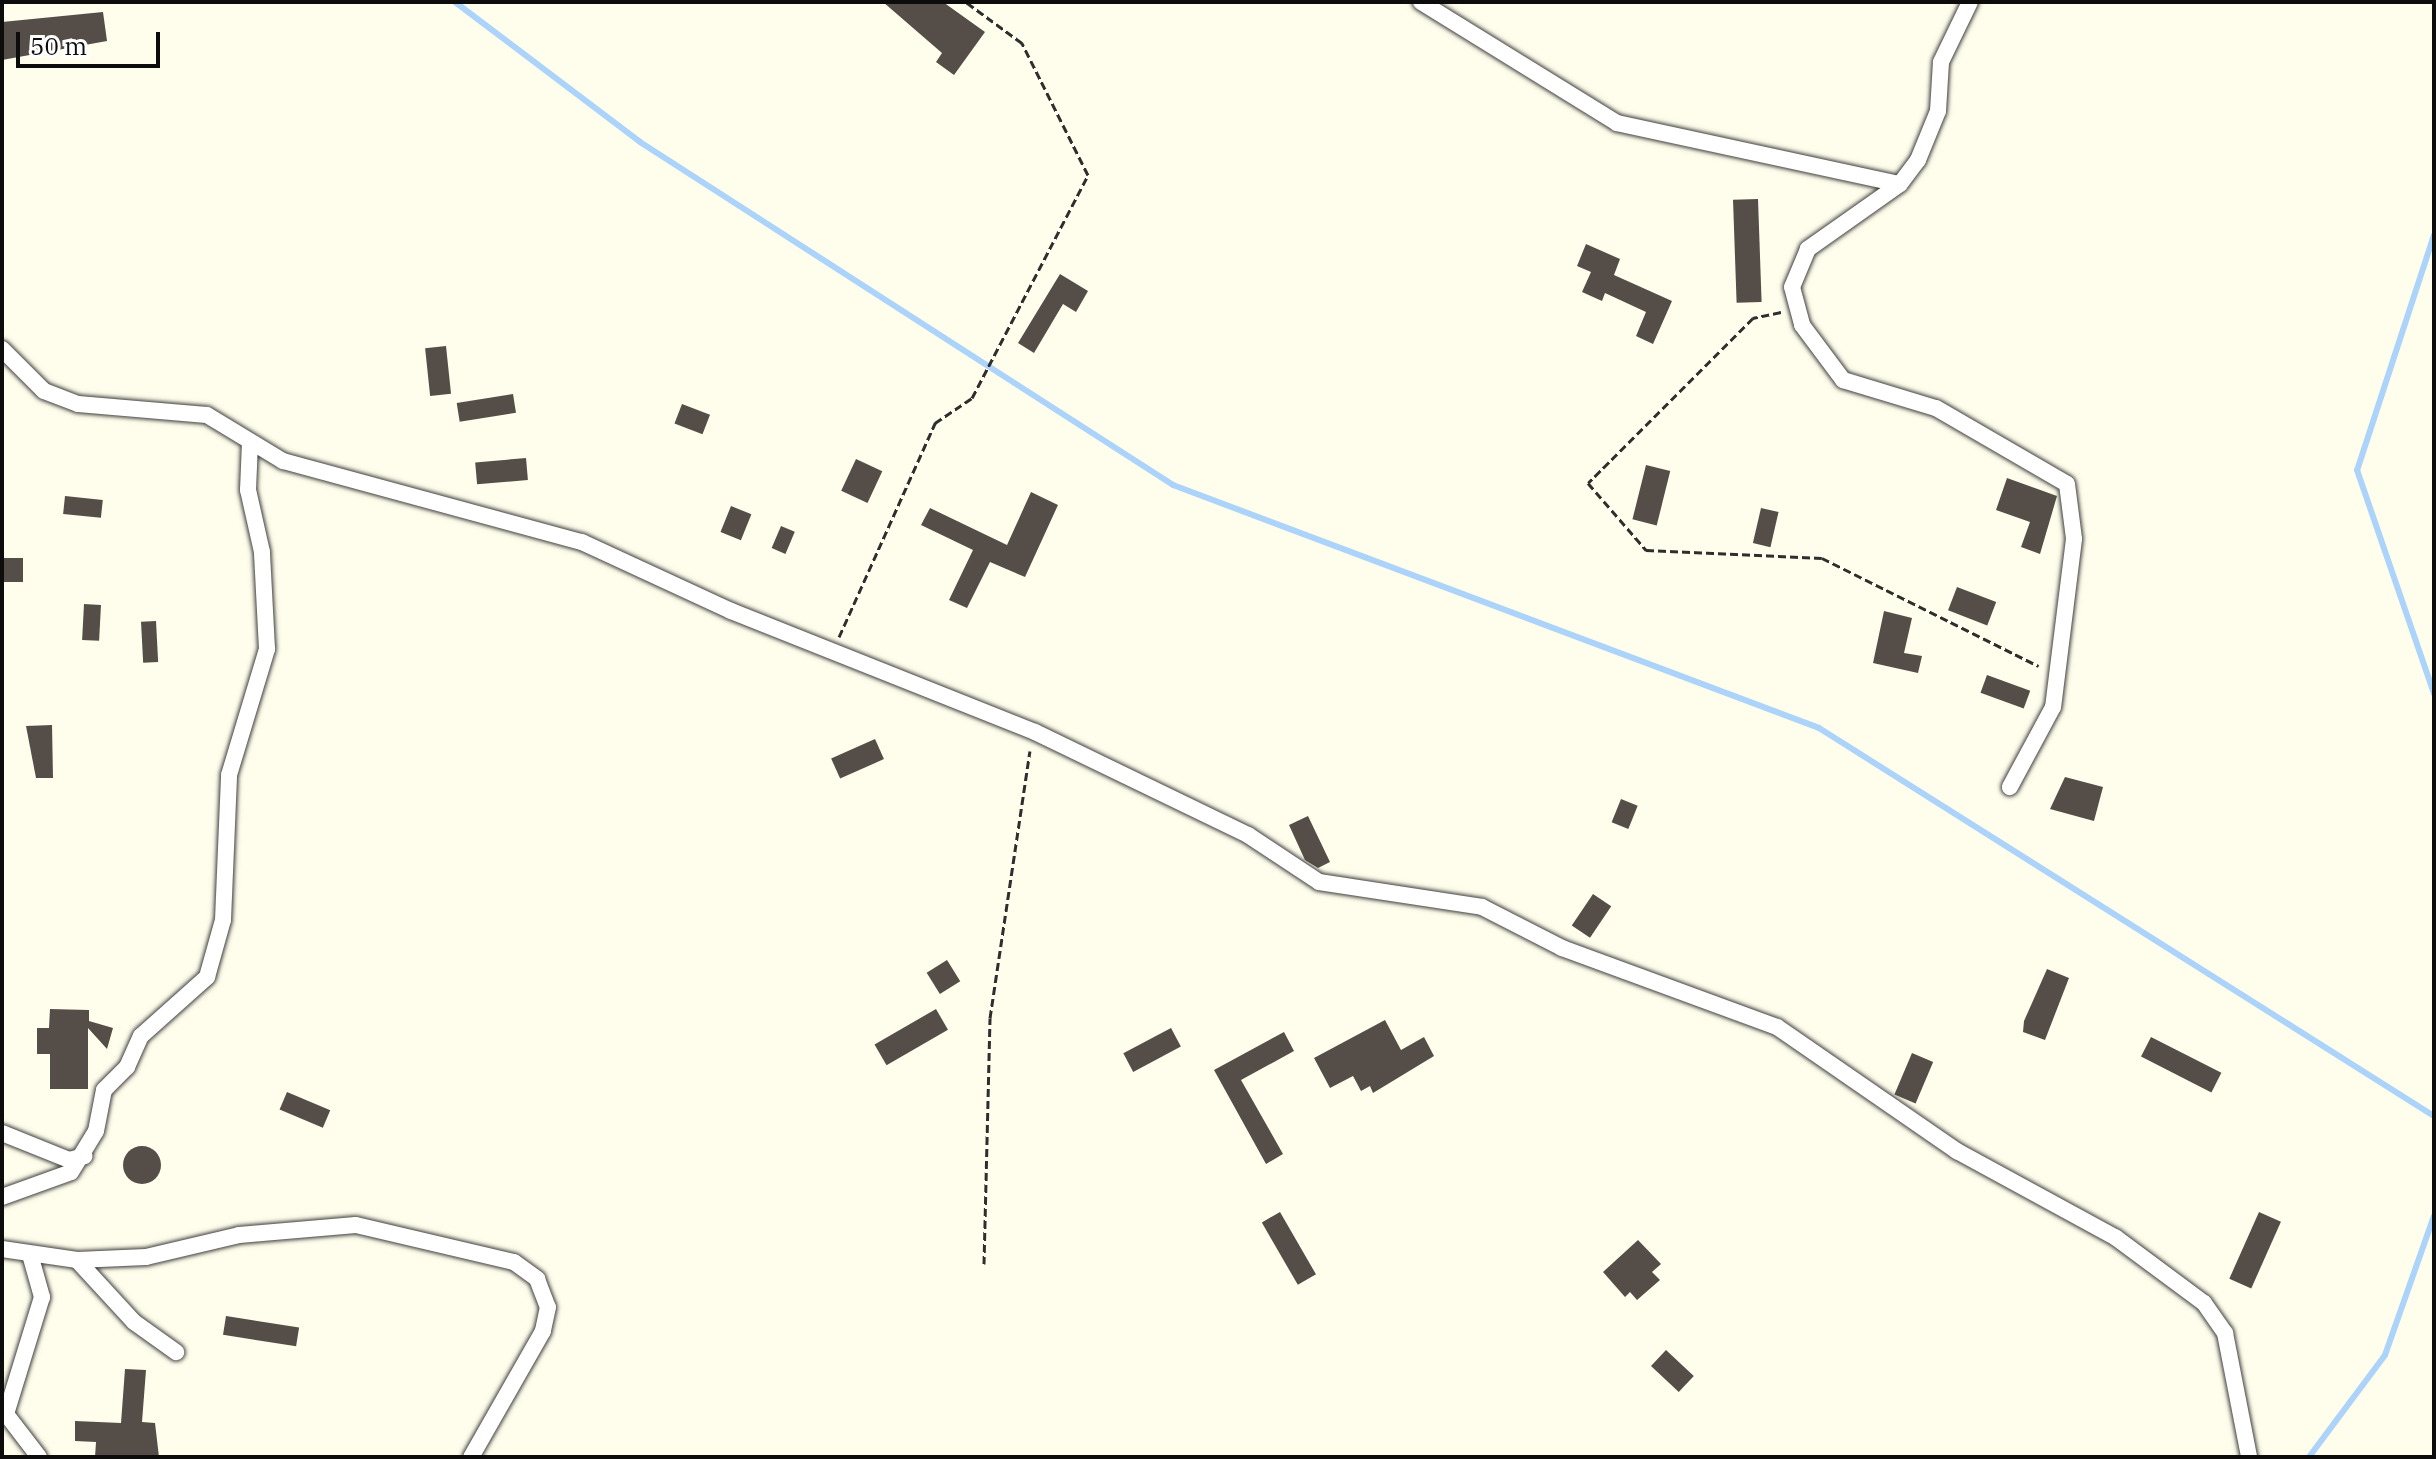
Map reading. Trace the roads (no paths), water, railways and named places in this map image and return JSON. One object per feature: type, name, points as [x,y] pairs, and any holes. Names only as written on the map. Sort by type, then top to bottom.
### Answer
[{"type":"street","points":[[1421,2],[1617,123],[1900,184]]},
{"type":"street","points":[[1970,2],[1941,62],[1930,138],[1900,184],[1808,249],[1793,270],[1795,309],[1843,380],[1936,408],[2067,484],[2074,539],[2053,707],[2010,787]]},
{"type":"street","points":[[2,349],[44,391],[78,404],[207,415],[283,461],[582,542],[731,611],[833,649],[1035,732],[1248,835],[1319,882],[1482,907],[1562,948],[1777,1027],[1957,1151],[2115,1237],[2204,1303],[2225,1333],[2249,1457]]},
{"type":"street","points":[[2,1197],[71,1172],[85,1156],[104,1090],[127,1067],[141,1036],[207,977],[223,920],[229,775],[267,649],[262,552],[248,490],[250,443]]},
{"type":"street","points":[[2,1133],[69,1160],[85,1156]]},
{"type":"street","points":[[2,1249],[31,1258],[77,1260],[200,1249],[289,1228],[356,1225],[514,1262],[537,1279],[548,1307],[543,1331],[471,1457]]},
{"type":"street","points":[[31,1258],[42,1297],[6,1414],[39,1457]]},
{"type":"street","points":[[77,1260],[134,1322],[176,1352]]},
{"type":"waterway","points":[[455,2],[640,142],[1173,485],[1819,728],[2434,1116]]},
{"type":"waterway","points":[[2434,235],[2357,470],[2434,694]]},
{"type":"waterway","points":[[2309,1457],[2385,1355],[2434,1216]]}]
